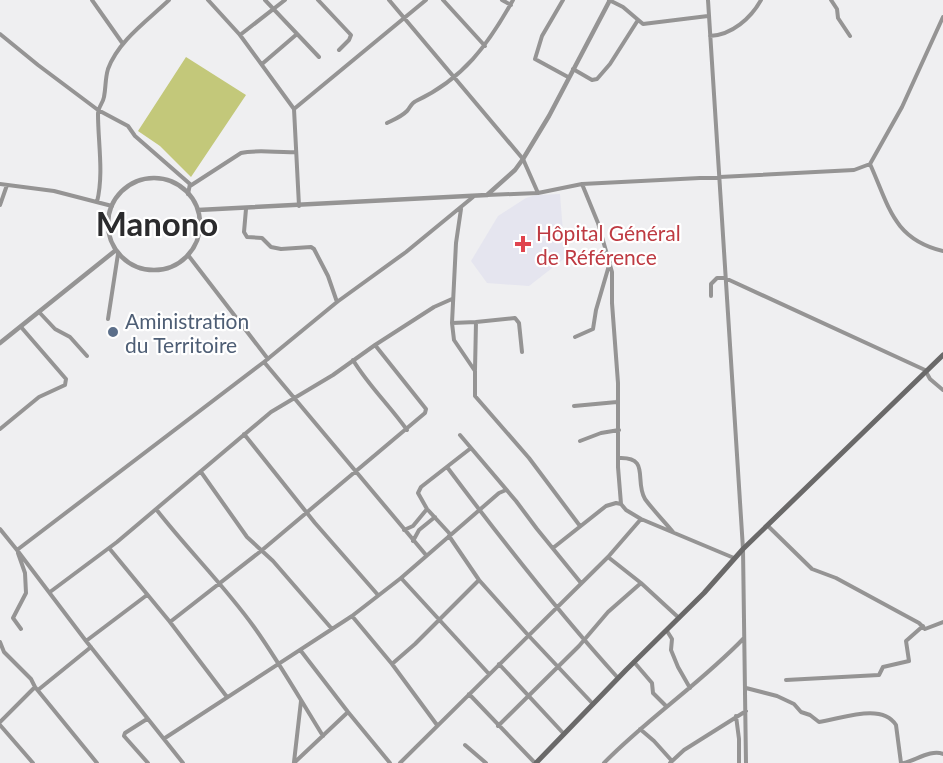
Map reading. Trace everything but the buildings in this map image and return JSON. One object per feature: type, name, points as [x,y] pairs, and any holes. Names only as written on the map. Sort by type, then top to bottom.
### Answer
[{"type":"main road","points":[[536,763],[667,631],[743,549],[943,355]]},
{"type":"street","points":[[92,0],[123,44]]},
{"type":"street","points":[[97,202],[101,181],[98,110],[105,95],[108,68],[123,44],[169,0]]},
{"type":"street","points":[[208,0],[240,35],[294,109],[299,207]]},
{"type":"street","points":[[265,0],[319,57]]},
{"type":"street","points":[[240,35],[285,0]]},
{"type":"street","points":[[318,0],[351,35],[339,50]]},
{"type":"street","points":[[389,0],[523,159],[538,193]]},
{"type":"street","points":[[294,109],[426,0]]},
{"type":"street","points":[[443,0],[485,46]]},
{"type":"street","points":[[502,0],[511,5]]},
{"type":"street","points":[[387,123],[404,114],[413,103],[449,83],[485,46],[500,25],[513,0]]},
{"type":"street","points":[[563,0],[542,36],[535,59],[568,77]]},
{"type":"street","points":[[488,195],[515,170],[523,159],[549,116],[610,0],[644,24],[708,16]]},
{"type":"street","points":[[708,0],[743,549],[746,763]]},
{"type":"street","points":[[710,36],[727,33],[751,15],[761,0]]},
{"type":"street","points":[[831,0],[837,9],[838,18],[850,36]]},
{"type":"street","points":[[198,210],[473,197],[538,193],[582,184],[854,170],[870,164],[902,107],[943,17]]},
{"type":"street","points":[[573,69],[592,80],[597,79],[610,64],[638,20]]},
{"type":"street","points":[[0,34],[98,110],[128,126],[135,136],[190,186]]},
{"type":"street","points":[[262,64],[297,34]]},
{"type":"street","points":[[188,194],[190,186],[241,153],[250,151],[296,152]]},
{"type":"street","points":[[870,164],[896,222],[910,237],[922,245],[943,251]]},
{"type":"street","points":[[147,179],[162,179],[177,184],[188,194],[198,210],[200,226],[196,241],[188,255],[176,265],[161,270],[145,270],[130,264],[117,252],[109,236],[108,220],[112,206],[127,188],[147,179]]},
{"type":"street","points":[[0,184],[54,192],[112,206]]},
{"type":"street","points":[[582,184],[591,202],[610,261],[619,399],[618,458],[621,504],[641,519],[735,558]]},
{"type":"street","points":[[0,205],[7,185]]},
{"type":"street","points":[[17,550],[266,361],[337,302],[406,252],[473,197]]},
{"type":"street","points":[[246,208],[244,232],[247,237],[262,238],[271,247],[281,249],[308,247],[314,249],[328,276],[337,302]]},
{"type":"street","points":[[461,208],[456,243],[452,323],[454,339],[475,371]]},
{"type":"street","points":[[0,343],[117,252]]},
{"type":"street","points":[[108,320],[117,252]]},
{"type":"street","points":[[188,255],[266,361],[426,555]]},
{"type":"street","points":[[575,337],[593,329],[610,261]]},
{"type":"street","points":[[711,296],[711,284],[717,278],[725,278],[925,370],[930,379],[943,390]]},
{"type":"street","points":[[50,592],[109,548],[271,412],[294,396],[333,375],[434,307],[452,299]]},
{"type":"street","points":[[39,312],[55,329],[70,337],[87,356]]},
{"type":"street","points":[[452,323],[515,318],[519,323],[522,352]]},
{"type":"street","points":[[476,322],[474,388],[478,400],[524,451],[580,526]]},
{"type":"street","points":[[0,429],[39,397],[67,382],[21,327]]},
{"type":"street","points":[[170,622],[261,551],[425,413],[426,410],[375,345]]},
{"type":"street","points":[[353,360],[362,375],[389,405],[406,430]]},
{"type":"street","points":[[574,406],[610,405],[619,399]]},
{"type":"street","points":[[580,441],[619,430]]},
{"type":"street","points":[[244,434],[378,595]]},
{"type":"street","points":[[460,435],[582,583]]},
{"type":"street","points":[[471,448],[419,490],[420,498],[449,535],[479,580],[593,704]]},
{"type":"street","points":[[618,458],[628,457],[638,464],[641,474],[640,487],[645,498],[674,533]]},
{"type":"street","points":[[447,467],[556,608],[618,678]]},
{"type":"street","points":[[201,472],[247,537],[273,561],[332,629]]},
{"type":"street","points":[[165,738],[352,616],[506,490]]},
{"type":"street","points":[[553,548],[606,506],[621,504]]},
{"type":"street","points":[[156,509],[253,626],[280,664],[323,736]]},
{"type":"street","points":[[404,530],[414,526],[427,509]]},
{"type":"street","points":[[414,541],[419,530],[435,517]]},
{"type":"street","points":[[400,763],[608,557],[641,519]]},
{"type":"street","points":[[768,526],[815,571],[836,578],[926,629],[943,622]]},
{"type":"street","points":[[0,529],[183,763]]},
{"type":"street","points":[[109,548],[170,622],[227,698]]},
{"type":"street","points":[[17,550],[25,573],[26,592],[14,618],[21,629]]},
{"type":"street","points":[[608,557],[641,582],[679,618]]},
{"type":"street","points":[[401,578],[489,674]]},
{"type":"street","points":[[392,664],[479,580]]},
{"type":"street","points":[[498,726],[584,641],[608,612],[641,582]]},
{"type":"street","points":[[86,641],[147,595]]},
{"type":"street","points":[[352,616],[392,664],[437,725]]},
{"type":"street","points":[[786,680],[879,675],[885,667],[909,661],[906,641],[923,627]]},
{"type":"street","points":[[667,631],[672,639],[671,647],[678,667],[690,688]]},
{"type":"street","points":[[604,763],[744,638]]},
{"type":"street","points":[[0,642],[4,652],[32,679],[36,688],[97,763]]},
{"type":"street","points":[[33,763],[0,723],[36,688],[91,647]]},
{"type":"street","points":[[301,651],[390,763]]},
{"type":"street","points":[[634,662],[652,683],[653,693],[666,706]]},
{"type":"street","points":[[499,664],[564,734]]},
{"type":"street","points":[[746,688],[777,696],[794,704],[801,712],[819,722],[878,712],[884,714],[895,722],[903,763],[931,753],[943,754]]},
{"type":"street","points":[[468,694],[536,763]]},
{"type":"street","points":[[294,763],[301,700]]},
{"type":"street","points":[[640,729],[654,741],[671,762],[677,755],[746,711]]},
{"type":"street","points":[[294,763],[348,712]]},
{"type":"street","points":[[736,716],[739,763]]},
{"type":"street","points":[[147,719],[125,733],[124,736],[148,763]]},
{"type":"street","points":[[465,745],[486,763]]},
{"type":"street","points":[[677,755],[680,761]]},
{"type":"shaded area","name":"Hôpital Général de Référence","points":[[560,194],[565,258],[529,286],[487,283],[471,261],[498,216],[526,198],[536,195]]},
{"type":"green space","points":[[186,57],[246,95],[191,177],[160,146],[138,131]]},
{"type":"place","name":"Hôpital Général de Référence","points":[[523,244]]},
{"type":"place","name":"Aministration du Territoire","points":[[113,332]]},
{"type":"district","name":"Manono","points":[[157,223]]}]
